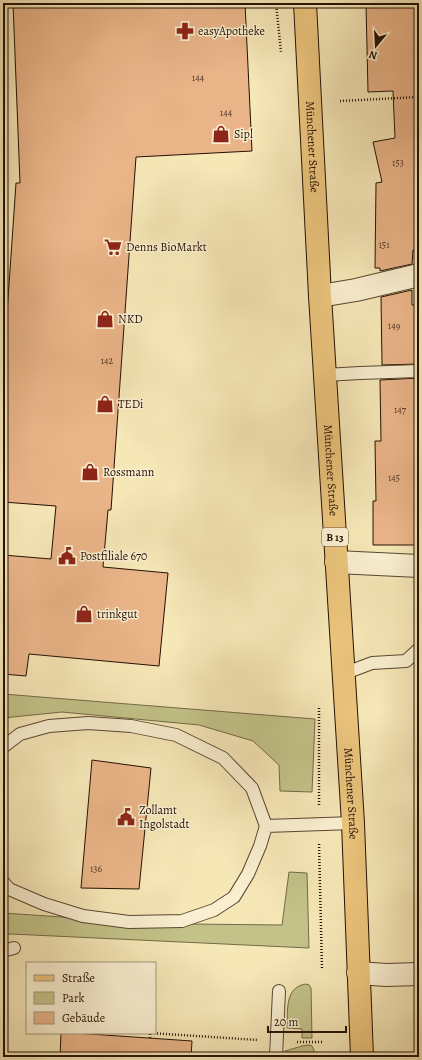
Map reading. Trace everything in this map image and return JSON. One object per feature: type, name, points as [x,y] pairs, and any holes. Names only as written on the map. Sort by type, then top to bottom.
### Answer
[{"type":"main road","name":"Münchener Straße","points":[[305,3],[320,296],[353,823],[362,1057]]},
{"type":"street","points":[[320,296],[356,290],[419,276]]},
{"type":"street","points":[[336,562],[419,566]]},
{"type":"street","points":[[358,973],[386,975],[419,974]]},
{"type":"lane","points":[[325,375],[419,371]]},
{"type":"lane","points":[[344,674],[372,664],[406,661],[419,649]]},
{"type":"lane","points":[[3,747],[20,734],[57,725],[88,723],[131,726],[176,735],[223,758],[252,788],[266,826],[260,846],[248,874],[234,897],[214,910],[182,921],[129,922],[83,916],[44,904],[9,889],[3,882]]},
{"type":"lane","points":[[266,826],[353,823]]},
{"type":"lane","points":[[276,1057],[279,991]]},
{"type":"path","points":[[340,101],[419,97]]},
{"type":"path","points":[[156,1033],[262,1040]]},
{"type":"path","points":[[293,1042],[322,1042]]},
{"type":"green space","points":[[3,694],[315,719],[312,792],[280,791],[279,765],[253,741],[199,725],[62,712],[3,718]]},
{"type":"green space","points":[[289,872],[307,873],[309,948],[11,934],[3,935],[3,913],[62,917],[132,926],[190,924],[282,925]]},
{"type":"green space","points":[[306,984],[311,988],[312,1038],[302,1038],[302,1029],[287,1028],[288,1008],[291,995],[299,986]]},
{"type":"green space","points":[[309,1045],[312,1046],[314,1050],[314,1057],[285,1057],[285,1051]]},
{"type":"building","points":[[13,3],[245,3],[252,151],[136,157],[111,510],[108,510],[103,567],[168,573],[159,666],[29,654],[26,676],[3,674],[3,555],[51,559],[56,506],[3,502],[3,372],[16,183],[20,183]]},
{"type":"building","points":[[366,3],[419,3],[419,251],[413,250],[412,264],[380,271],[380,268],[375,268],[376,183],[382,182],[373,142],[395,138],[393,91],[368,92]]},
{"type":"building","points":[[412,290],[412,305],[419,305],[419,364],[382,365],[381,297]]},
{"type":"building","points":[[419,378],[419,545],[373,545],[373,501],[376,501],[375,441],[381,441],[380,380]]},
{"type":"building","points":[[92,760],[151,768],[139,889],[81,888]]},
{"type":"building","points":[[61,1034],[90,1034],[192,1041],[191,1057],[60,1057]]},
{"type":"place","name":"easyApotheke","points":[[185,31]]},
{"type":"place","name":"Sipl","points":[[221,134]]},
{"type":"place","name":"Denns BioMarkt","points":[[113,247]]},
{"type":"place","name":"NKD","points":[[105,319]]},
{"type":"place","name":"TEDi","points":[[105,404]]},
{"type":"place","name":"Rossmann","points":[[90,472]]},
{"type":"place","name":"Postfiliale 670","points":[[67,556]]},
{"type":"place","name":"trinkgut","points":[[84,614]]},
{"type":"place","name":"Zollamt Ingolstadt","points":[[126,817]]}]
